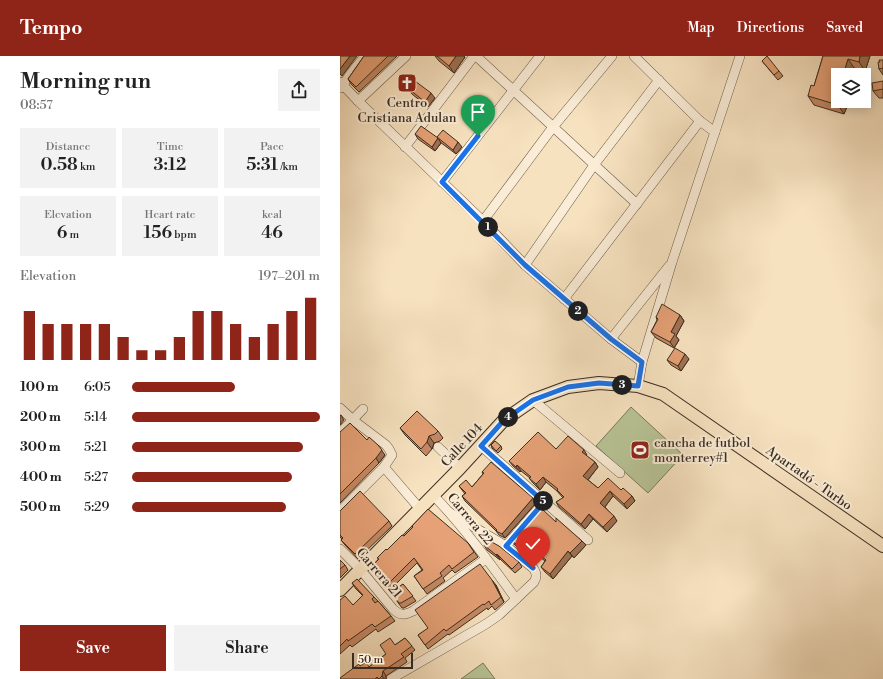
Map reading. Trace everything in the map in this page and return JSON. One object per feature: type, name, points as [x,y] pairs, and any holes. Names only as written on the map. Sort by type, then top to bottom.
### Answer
[{"type":"main road","name":"Calle 104","points":[[340,590],[460,468],[504,420],[533,400],[568,387],[599,383],[638,386]]},
{"type":"main road","name":"Apartadó - Turbo","points":[[638,386],[663,394],[883,546]]},
{"type":"street","points":[[365,56],[341,85],[483,221],[525,265],[611,339],[642,362]]},
{"type":"street","points":[[358,101],[406,56]]},
{"type":"street","points":[[405,147],[475,56],[637,204]]},
{"type":"street","points":[[442,182],[540,56]]},
{"type":"street","points":[[483,221],[553,127],[612,56]]},
{"type":"street","points":[[634,56],[700,121],[715,132]]},
{"type":"street","points":[[638,386],[642,362],[672,262],[715,132],[736,58]]},
{"type":"street","points":[[525,265],[594,165],[659,80]]},
{"type":"street","points":[[564,299],[700,121]]},
{"type":"street","points":[[611,339],[672,262]]},
{"type":"street","points":[[533,400],[620,473]]},
{"type":"street","points":[[340,408],[392,453],[391,458],[384,467],[340,511]]},
{"type":"street","points":[[340,433],[363,409]]},
{"type":"street","points":[[481,446],[588,540]]},
{"type":"street","points":[[438,447],[460,468]]},
{"type":"street","points":[[384,467],[420,509]]},
{"type":"street","name":"Carrera 22","points":[[433,495],[449,512],[516,599]]},
{"type":"street","points":[[506,546],[544,502]]},
{"type":"street","points":[[391,679],[499,615],[534,582],[536,577],[536,572],[533,568],[506,546],[449,512]]},
{"type":"street","name":"Carrera 21","points":[[340,549],[360,569],[397,613],[407,614],[486,559]]},
{"type":"green space","name":"cancha de futbol monterrey#1","points":[[631,407],[683,455],[648,493],[596,446]]},
{"type":"green space","points":[[483,663],[495,679],[461,679]]},
{"type":"building","points":[[340,56],[350,56],[340,69]]},
{"type":"building","points":[[364,56],[388,56],[356,87],[348,79]]},
{"type":"building","points":[[437,56],[456,56],[449,66]]},
{"type":"building","points":[[767,56],[779,71],[774,75],[762,61]]},
{"type":"building","points":[[823,56],[860,56],[859,62],[848,59],[845,68],[831,68],[831,103],[808,96],[811,85],[814,86]]},
{"type":"building","points":[[879,60],[883,60],[883,68],[879,69],[878,62],[880,62]]},
{"type":"building","points":[[415,81],[431,93],[425,102],[409,89]]},
{"type":"building","points":[[883,81],[883,89],[873,91],[872,83]]},
{"type":"building","points":[[421,126],[438,138],[432,147],[415,134]]},
{"type":"building","points":[[443,130],[458,142],[453,150],[437,137]]},
{"type":"building","points":[[662,304],[680,315],[671,332],[675,334],[670,342],[651,332],[658,319],[656,317]]},
{"type":"building","points":[[675,348],[685,354],[678,366],[667,360]]},
{"type":"building","points":[[417,411],[438,431],[429,436],[427,442],[421,449],[400,428]]},
{"type":"building","points":[[350,423],[367,440],[369,437],[382,450],[340,494],[340,432]]},
{"type":"building","points":[[538,432],[556,449],[568,436],[584,450],[582,452],[595,462],[583,476],[598,488],[608,478],[621,490],[623,488],[632,496],[624,504],[610,491],[600,503],[614,516],[603,527],[589,514],[581,524],[556,502],[564,497],[557,490],[558,489],[543,477],[536,484],[529,478],[531,477],[517,465],[516,467],[509,461]]},
{"type":"building","points":[[495,441],[501,446],[496,451],[491,445]]},
{"type":"building","points":[[491,462],[533,498],[502,534],[496,531],[497,530],[462,496],[466,493],[459,486],[466,480],[472,487]]},
{"type":"building","points":[[360,491],[389,521],[355,554],[341,540],[343,538],[340,535],[340,511]]},
{"type":"building","points":[[428,509],[468,543],[474,552],[452,569],[449,565],[440,573],[442,576],[423,589],[414,576],[423,570],[414,558],[388,584],[371,567],[379,559],[377,558],[402,535],[404,536]]},
{"type":"building","points":[[542,509],[556,522],[556,518],[582,541],[570,553],[568,551],[550,574],[541,567],[546,560],[537,552],[532,557],[511,540],[535,512],[537,513]]},
{"type":"building","points":[[488,540],[499,546],[519,562],[512,569],[497,554],[496,555],[484,545]]},
{"type":"building","points":[[340,560],[345,565],[340,569]]},
{"type":"building","points":[[480,564],[492,580],[501,597],[491,605],[489,601],[484,605],[483,604],[446,631],[444,629],[425,645],[418,635],[428,628],[415,610]]},
{"type":"building","points":[[357,579],[374,597],[372,599],[375,603],[378,601],[391,616],[375,627],[372,624],[348,641],[347,639],[340,646],[340,600],[345,596],[353,605],[363,595],[352,583]]},
{"type":"building","points":[[403,584],[413,596],[399,603],[391,593]]},
{"type":"building","points":[[390,638],[395,645],[405,638],[412,646],[401,654],[404,657],[383,671],[382,676],[379,679],[377,677],[375,679],[340,679],[359,664],[360,666],[366,662],[369,667],[386,654],[380,645]]},
{"type":"place","name":"Centro Cristiana Adulan","points":[[407,83]]},
{"type":"place","name":"cancha de futbol monterrey#1","points":[[640,450]]},
{"type":"route","points":[[478,136],[442,182],[483,221],[525,265],[611,339],[642,362],[638,386],[599,383],[568,387],[533,400],[504,420],[481,446],[544,502],[506,546],[533,568]]}]
